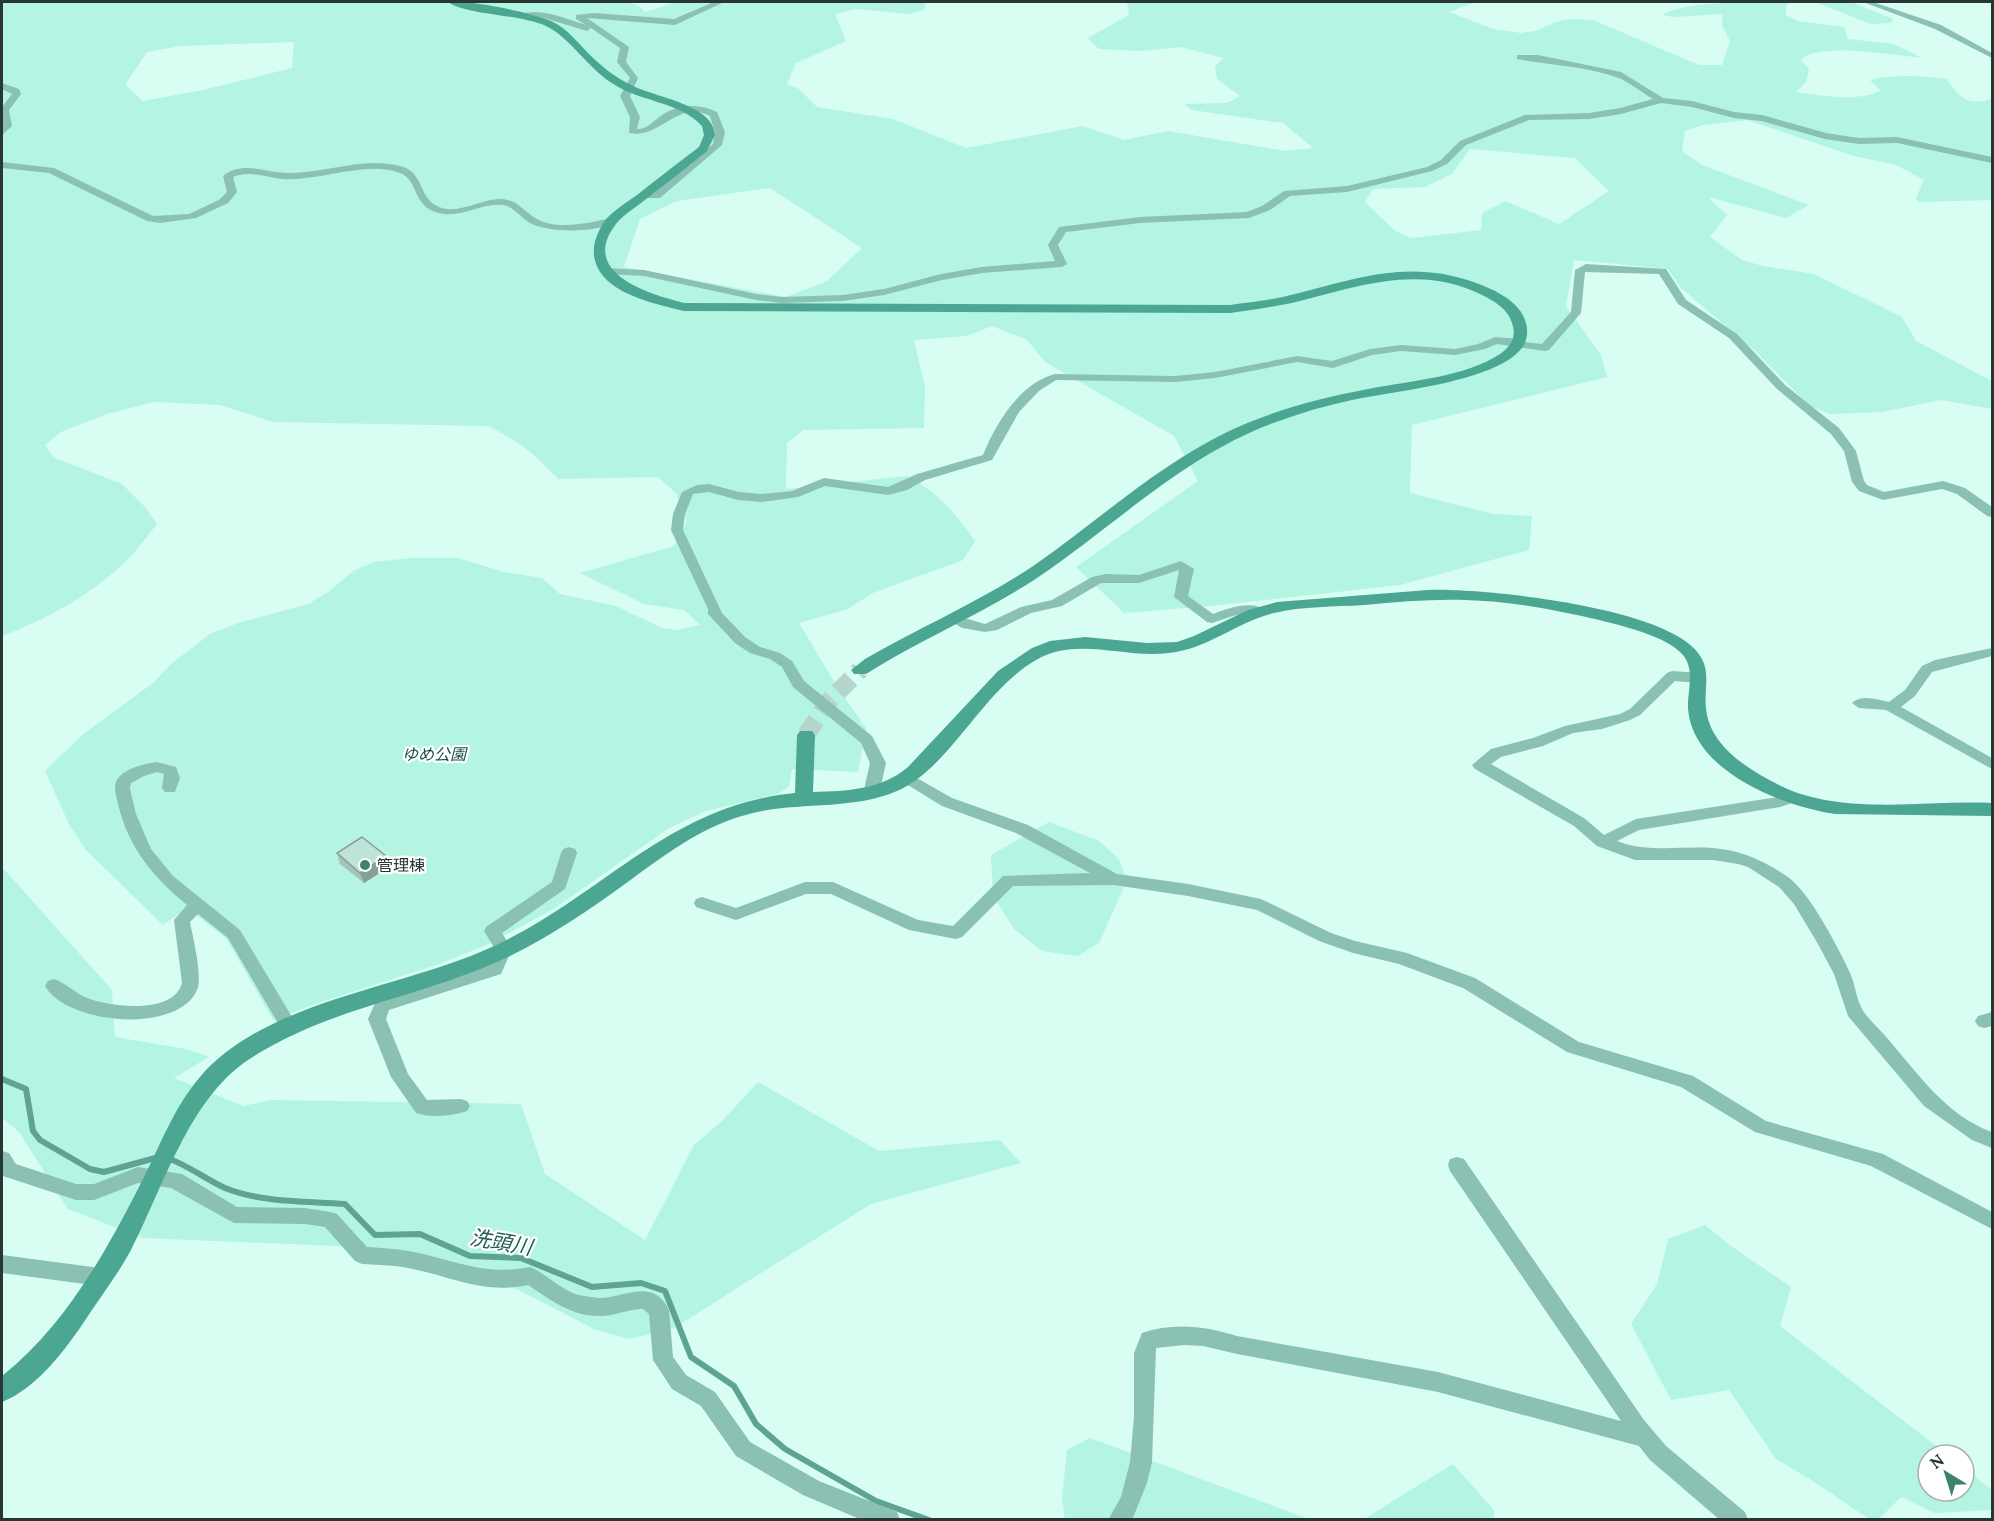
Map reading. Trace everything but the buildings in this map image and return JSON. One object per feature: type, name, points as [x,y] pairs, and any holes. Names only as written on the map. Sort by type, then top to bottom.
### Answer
[{"type":"street","points":[[453,2],[545,22],[562,31],[598,70],[640,94],[685,110],[705,122],[711,133],[709,141],[691,160],[611,221],[601,236],[600,253],[603,271],[626,289],[684,307],[1230,309],[1297,298],[1376,276],[1416,273],[1472,285],[1502,301],[1515,313],[1521,330],[1518,344],[1504,358],[1487,366],[1294,411],[1258,423],[1210,446],[1051,562],[954,619],[878,658],[860,670]]},
{"type":"street","points":[[685,110],[666,117],[651,130],[639,133],[633,131],[636,117],[625,96],[634,78],[621,66],[620,60],[625,47],[579,17],[594,15],[675,22],[720,2]]},
{"type":"street","points":[[1867,2],[1938,27],[1992,56]]},
{"type":"street","points":[[524,16],[540,16],[593,28]]},
{"type":"street","points":[[1520,57],[1538,58],[1618,74],[1661,100]]},
{"type":"street","points":[[2,86],[16,91],[17,94],[4,110],[7,126],[2,132]]},
{"type":"street","points":[[603,271],[644,273],[756,297],[782,300],[843,298],[884,292],[951,275],[1062,264],[1053,245],[1063,229],[1140,220],[1249,215],[1266,208],[1287,193],[1347,189],[1369,185],[1405,172],[1429,169],[1444,162],[1463,143],[1528,117],[1589,116],[1621,111],[1661,100],[1692,104],[1734,115],[1762,118],[1825,136],[1859,141],[1897,140],[1992,160]]},
{"type":"street","points":[[2,165],[51,170],[151,219],[163,220],[200,214],[227,200],[232,194],[228,176],[242,170],[288,177],[340,169],[383,167],[410,173],[416,179],[419,194],[426,203],[443,211],[501,202],[512,205],[534,222],[544,225],[561,227],[611,221]]},
{"type":"street","points":[[871,794],[878,763],[867,740],[798,684],[787,664],[775,656],[755,651],[740,640],[715,614],[716,609],[676,530],[679,514],[688,492],[701,488],[762,498],[794,494],[824,482],[878,491],[894,490],[921,477],[988,457],[995,436],[1037,384],[1055,377],[1175,379],[1215,375],[1297,359],[1333,364],[1370,352],[1401,348],[1455,352],[1481,347],[1495,340],[1545,348],[1576,313],[1580,270],[1586,267],[1662,271],[1682,302],[1733,336],[1781,387],[1835,431],[1850,451],[1858,482],[1863,488],[1883,496],[1943,485],[1961,491],[1992,513]]},
{"type":"street","points":[[954,619],[977,629],[988,629],[1026,609],[1059,603],[1075,591],[1098,580],[1114,578],[1132,581],[1181,565],[1187,570],[1181,597],[1212,619],[1238,609],[1246,608],[1260,612]]},
{"type":"street","points":[[2,1391],[54,1345],[118,1251],[200,1089],[232,1059],[289,1027],[462,968],[503,950],[565,915],[654,853],[697,827],[729,813],[766,802],[840,799],[871,794],[908,778],[959,726],[989,688],[1018,663],[1058,644],[1155,650],[1174,648],[1195,643],[1260,612],[1294,605],[1456,594],[1513,599],[1574,610],[1660,632],[1676,639],[1696,660],[1699,724],[1711,744],[1728,760],[1790,798],[1818,806],[1845,808],[1992,810]]},
{"type":"street","points":[[1891,707],[1910,693],[1927,669],[1935,665],[1992,652]]},
{"type":"street","points":[[1698,678],[1672,676],[1635,712],[1625,717],[1602,724],[1570,729],[1538,742],[1496,753],[1480,765],[1579,822],[1603,842],[1635,854],[1713,854],[1739,858],[1754,863],[1785,883],[1800,900],[1825,941],[1842,974],[1854,1011],[1930,1101],[1953,1119],[1992,1140]]},
{"type":"street","points":[[1859,703],[1876,703],[1891,707],[1992,764]]},
{"type":"street","points":[[804,799],[806,735]]},
{"type":"street","points":[[170,788],[174,780],[172,774],[166,768],[156,766],[147,767],[124,781],[122,789],[134,833],[144,852],[167,880],[234,934],[289,1027]]},
{"type":"street","points":[[908,778],[947,802],[1022,829],[1114,879]]},
{"type":"street","points":[[1603,842],[1636,825],[1780,802],[1790,798]]},
{"type":"street","points":[[503,950],[492,931],[559,885],[569,852]]},
{"type":"street","points":[[702,903],[736,914],[805,888],[833,888],[915,926],[956,933],[1009,880],[1114,879],[1261,904],[1325,937],[1401,958],[1469,983],[1580,1050],[1632,1063],[1687,1081],[1761,1126],[1876,1160],[1992,1221]]},
{"type":"street","points":[[54,986],[63,994],[110,1012],[141,1014],[167,1008],[190,990],[182,920],[198,904]]},
{"type":"street","points":[[461,1106],[422,1108],[400,1077],[377,1019],[382,1006],[495,969],[503,950]]},
{"type":"street","points":[[2,1159],[10,1170],[76,1192],[94,1191],[138,1175],[175,1180],[234,1215],[304,1216],[330,1220],[362,1255],[412,1260],[483,1281],[513,1281],[530,1276],[573,1303],[602,1306],[629,1300],[647,1300],[660,1310],[663,1360],[679,1382],[708,1399],[742,1449],[812,1488],[889,1520]]},
{"type":"street","points":[[1457,1165],[1646,1438],[1658,1453],[1737,1520]]},
{"type":"street","points":[[2,1264],[100,1277]]},
{"type":"street","points":[[1119,1520],[1129,1507],[1141,1469],[1144,1353],[1149,1340],[1182,1334],[1206,1335],[1237,1346],[1438,1382],[1646,1438]]},
{"type":"green space","name":"ゆめ公園","points":[[2,2],[631,2],[629,3],[638,5],[645,12],[676,2],[926,2],[924,10],[909,14],[856,9],[835,14],[846,41],[796,63],[787,84],[799,89],[817,107],[893,119],[966,148],[1083,126],[1124,140],[1168,131],[1286,151],[1313,148],[1283,123],[1192,110],[1184,104],[1227,103],[1240,96],[1217,79],[1215,67],[1223,58],[1181,47],[1142,51],[1099,49],[1088,38],[1129,15],[1127,2],[1476,2],[1449,12],[1493,29],[1521,33],[1535,31],[1559,21],[1593,20],[1699,65],[1722,65],[1730,41],[1722,25],[1723,14],[1673,17],[1662,15],[1673,10],[1704,4],[1790,2],[1786,6],[1786,15],[1798,21],[1844,27],[1848,39],[1894,44],[1923,58],[1840,50],[1810,54],[1801,60],[1809,69],[1806,82],[1796,92],[1839,97],[1860,96],[1881,91],[1870,80],[1918,76],[1947,79],[1960,96],[1971,101],[1992,99],[1992,200],[1918,202],[1916,198],[1924,180],[1896,165],[1854,156],[1747,120],[1703,125],[1685,131],[1682,151],[1702,165],[1809,205],[1786,218],[1708,197],[1727,215],[1710,237],[1742,260],[1763,266],[1814,274],[1902,317],[1916,341],[1992,381],[1992,409],[1941,400],[1882,412],[1829,414],[1810,406],[1754,350],[1681,288],[1668,269],[1574,260],[1566,306],[1601,355],[1607,377],[1412,425],[1410,493],[1494,514],[1532,516],[1529,550],[1400,585],[1211,606],[1124,613],[1076,567],[1198,481],[1174,436],[1045,362],[1027,340],[992,326],[967,336],[914,340],[925,387],[924,428],[803,430],[787,443],[786,489],[907,476],[927,488],[945,504],[975,541],[963,560],[873,593],[848,609],[799,623],[839,690],[866,728],[858,772],[792,769],[789,787],[777,794],[706,811],[669,828],[555,908],[489,944],[439,964],[273,1020],[226,938],[187,908],[163,925],[85,849],[69,824],[45,771],[82,735],[153,683],[171,664],[210,634],[238,623],[308,604],[328,592],[353,571],[374,562],[410,558],[458,558],[504,572],[542,578],[560,594],[616,606],[662,628],[677,630],[700,625],[684,610],[644,604],[580,573],[674,546],[687,521],[676,493],[658,477],[558,479],[526,448],[487,426],[273,422],[220,405],[153,402],[107,414],[61,432],[45,445],[53,457],[122,484],[146,508],[157,524],[126,561],[94,588],[50,615],[2,636]],"holes":[[[294,42],[292,68],[203,90],[143,101],[125,85],[147,52],[181,46]],[[1470,149],[1575,158],[1609,191],[1559,224],[1505,201],[1482,213],[1481,230],[1412,238],[1395,231],[1365,202],[1373,189],[1425,187],[1452,174]],[[770,188],[862,248],[827,281],[786,297],[624,267],[640,219],[677,201]]]},
{"type":"green space","points":[[1815,2],[1851,2],[1893,19],[1891,23],[1871,24]]},
{"type":"green space","points":[[1049,822],[1099,841],[1118,858],[1127,880],[1099,943],[1078,956],[1042,951],[1014,929],[993,896],[991,855]]},
{"type":"green space","points":[[2,867],[112,990],[115,1037],[186,1049],[209,1057],[174,1078],[244,1106],[271,1100],[521,1104],[545,1174],[645,1240],[694,1145],[724,1119],[758,1082],[879,1151],[1000,1140],[1021,1163],[871,1204],[674,1328],[629,1339],[596,1330],[486,1273],[418,1255],[337,1246],[143,1238],[68,1209],[19,1132],[2,1118]]},
{"type":"green space","points":[[1705,1225],[1731,1246],[1791,1287],[1780,1326],[1932,1443],[1916,1443],[1916,1503],[1976,1503],[1976,1477],[1992,1490],[1992,1510],[1935,1513],[1901,1497],[1879,1519],[1869,1519],[1776,1459],[1729,1390],[1671,1400],[1631,1324],[1657,1284],[1668,1239]]},
{"type":"green space","points":[[1090,1438],[1309,1519],[1065,1520],[1062,1499],[1067,1450]]},
{"type":"green space","points":[[1453,1464],[1494,1510],[1494,1519],[1364,1519]]},
{"type":"waterway","name":"洗頭川","points":[[2,1079],[26,1089],[33,1131],[40,1140],[90,1169],[104,1172],[159,1157]]},
{"type":"waterway","name":"洗頭川","points":[[167,1158],[239,1193],[284,1200],[345,1204],[375,1235],[420,1234],[470,1256],[521,1258],[592,1287],[641,1283],[665,1291],[691,1357],[734,1386],[756,1424],[785,1449],[876,1501],[929,1520]]},
{"type":"tunnel","points":[[806,735],[830,700],[860,670]]},
{"type":"place","name":"管理棟","points":[[365,865]]}]
